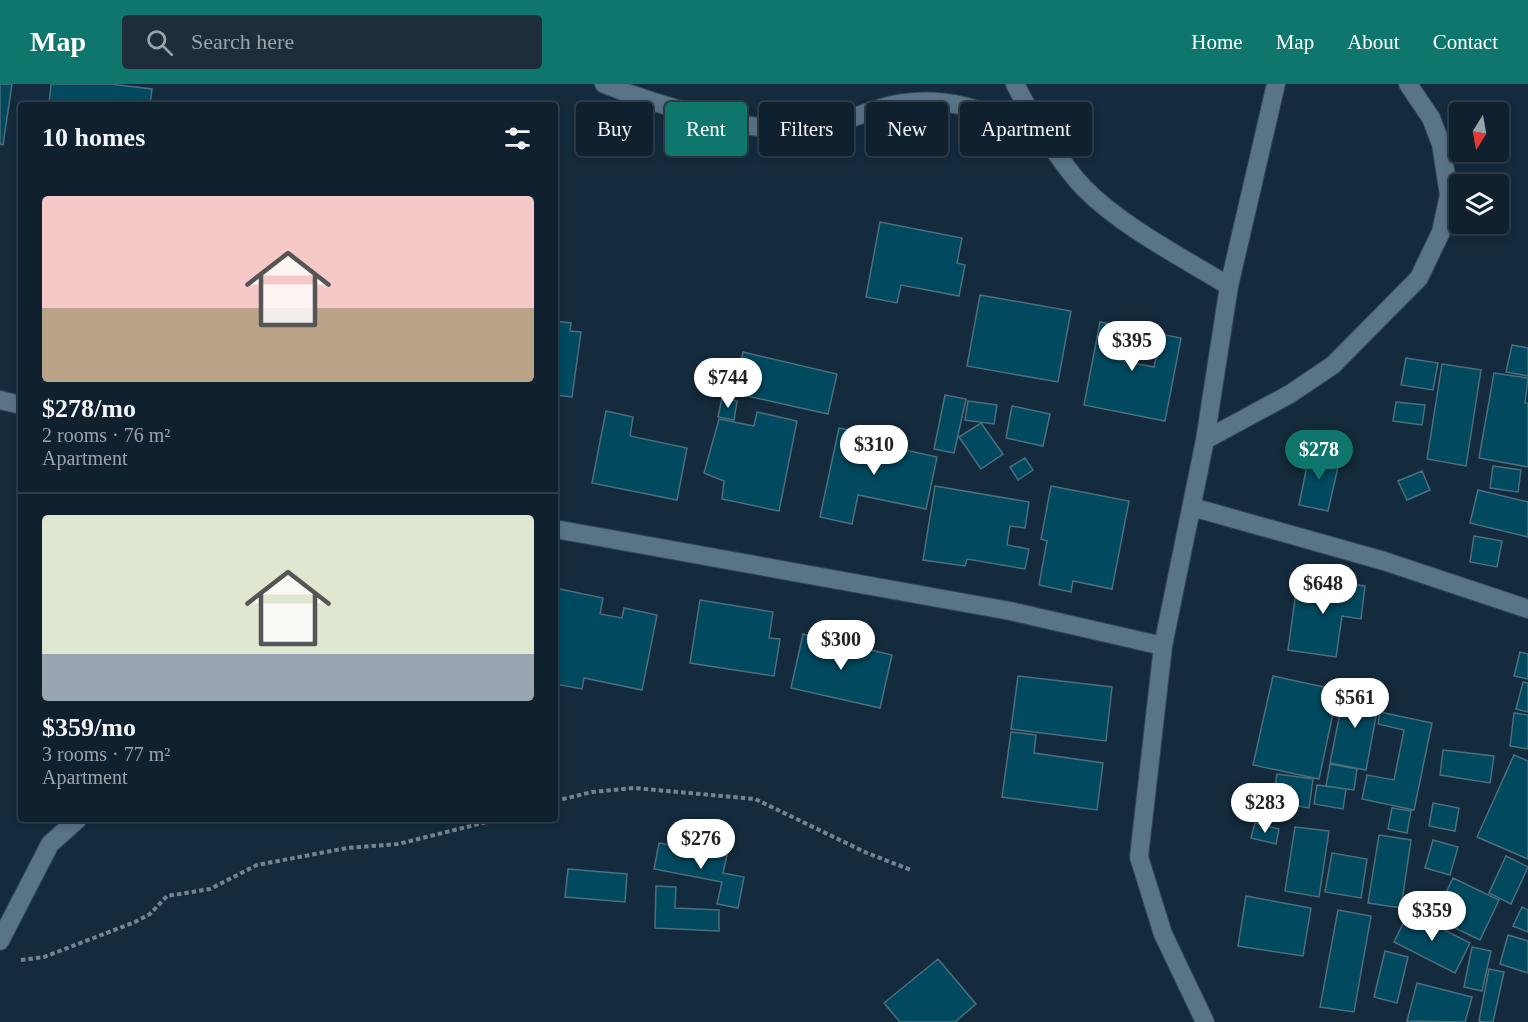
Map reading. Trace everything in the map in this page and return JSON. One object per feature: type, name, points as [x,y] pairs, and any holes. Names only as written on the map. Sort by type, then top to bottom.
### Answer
[{"type":"street","points":[[604,84],[679,109],[763,128],[796,130],[831,126],[891,105],[930,100],[960,104]]},
{"type":"street","points":[[1015,84],[1026,102]]},
{"type":"street","points":[[1205,1022],[1163,934],[1139,857],[1163,646],[1205,440],[1229,286],[1276,84]]},
{"type":"street","points":[[1205,440],[1290,394],[1333,365],[1419,278],[1441,232],[1449,195],[1441,144],[1431,118],[1408,84]]},
{"type":"street","points":[[1061,156],[1084,188],[1132,226],[1229,286]]},
{"type":"street","points":[[0,400],[18,404]]},
{"type":"street","points":[[1192,507],[1384,561],[1528,609]]},
{"type":"street","points":[[558,530],[1010,611],[1163,646]]},
{"type":"street","points":[[0,941],[50,844],[75,822]]},
{"type":"path","points":[[558,800],[592,792],[634,788],[755,799],[867,853],[911,870]]},
{"type":"path","points":[[10,960],[44,957],[76,945],[150,914],[167,896],[210,889],[256,865],[347,848],[398,844],[487,822]]},
{"type":"building","points":[[0,84],[12,84],[3,145],[0,144]]},
{"type":"building","points":[[51,84],[110,84],[152,89],[150,102],[49,102]]},
{"type":"building","points":[[880,222],[962,238],[957,263],[965,265],[959,296],[901,285],[897,303],[866,297]]},
{"type":"building","points":[[980,295],[1071,311],[1058,382],[967,366]]},
{"type":"building","points":[[558,321],[571,323],[570,331],[581,332],[572,397],[558,395]]},
{"type":"building","points":[[1100,322],[1181,338],[1165,421],[1084,405]],"holes":[[[1123,333],[1160,340],[1154,367],[1118,360]]]},
{"type":"building","points":[[1512,345],[1528,348],[1528,376],[1506,372]]},
{"type":"building","points":[[743,352],[837,374],[828,414],[734,393]]},
{"type":"building","points":[[1406,358],[1438,363],[1433,390],[1401,385]]},
{"type":"building","points":[[1442,364],[1481,370],[1466,466],[1427,459]]},
{"type":"building","points":[[1494,373],[1528,378],[1525,403],[1528,403],[1528,467],[1479,458]]},
{"type":"building","points":[[945,395],[966,399],[954,453],[934,449]]},
{"type":"building","points":[[722,398],[737,401],[734,420],[718,417]]},
{"type":"building","points":[[968,401],[997,405],[994,424],[965,420]]},
{"type":"building","points":[[1396,402],[1425,405],[1422,425],[1393,421]]},
{"type":"building","points":[[1012,406],[1050,414],[1043,446],[1006,438]]},
{"type":"building","points":[[606,411],[633,417],[630,436],[687,448],[677,500],[592,483]]},
{"type":"building","points":[[757,412],[797,421],[779,511],[722,499],[724,481],[704,473],[719,419],[754,426]]},
{"type":"building","points":[[981,423],[1003,454],[981,469],[959,437]]},
{"type":"building","points":[[839,428],[874,435],[873,443],[937,457],[926,509],[858,495],[852,524],[820,517]]},
{"type":"building","points":[[1310,451],[1340,458],[1328,511],[1299,505]]},
{"type":"building","points":[[1025,458],[1033,470],[1018,480],[1010,467]]},
{"type":"building","points":[[1493,466],[1521,470],[1518,492],[1490,488]]},
{"type":"building","points":[[1422,471],[1430,490],[1407,500],[1398,481]]},
{"type":"building","points":[[935,486],[1029,502],[1025,528],[1010,526],[1007,545],[1029,549],[1025,569],[967,559],[965,566],[923,560]]},
{"type":"building","points":[[1051,486],[1129,501],[1112,589],[1073,581],[1071,592],[1039,585],[1047,541],[1041,539]]},
{"type":"building","points":[[1478,490],[1528,502],[1528,537],[1470,523]]},
{"type":"building","points":[[1474,536],[1502,541],[1497,567],[1470,562]]},
{"type":"building","points":[[1298,577],[1365,586],[1361,619],[1342,616],[1336,657],[1288,650]]},
{"type":"building","points":[[558,589],[603,598],[600,614],[622,618],[624,608],[657,615],[642,690],[584,678],[582,689],[558,685]]},
{"type":"building","points":[[700,600],[773,612],[769,638],[780,639],[774,676],[690,663]]},
{"type":"building","points":[[803,634],[892,655],[880,708],[791,688]]},
{"type":"building","points":[[1520,652],[1528,654],[1528,679],[1514,676]]},
{"type":"building","points":[[1018,676],[1112,687],[1106,741],[1011,729]]},
{"type":"building","points":[[1273,676],[1338,690],[1319,779],[1253,765]]},
{"type":"building","points":[[1523,682],[1528,683],[1528,712],[1516,709]]},
{"type":"building","points":[[1345,688],[1380,695],[1366,770],[1330,763]]},
{"type":"building","points":[[1380,712],[1432,723],[1414,810],[1362,799],[1367,775],[1394,780],[1404,730],[1378,724]]},
{"type":"building","points":[[1514,713],[1528,715],[1528,749],[1510,746]]},
{"type":"building","points":[[1011,732],[1036,735],[1034,753],[1103,763],[1097,810],[1002,797]]},
{"type":"building","points":[[1443,750],[1494,756],[1490,783],[1440,775]]},
{"type":"building","points":[[1514,755],[1528,761],[1528,859],[1477,837]]},
{"type":"building","points":[[1330,764],[1357,769],[1354,790],[1326,786]]},
{"type":"building","points":[[1277,774],[1313,779],[1309,808],[1273,802]]},
{"type":"building","points":[[1317,785],[1346,789],[1343,809],[1314,804]]},
{"type":"building","points":[[1433,803],[1459,808],[1455,831],[1429,826]]},
{"type":"building","points":[[1392,808],[1411,811],[1407,833],[1388,829]]},
{"type":"building","points":[[1255,823],[1279,829],[1276,844],[1251,838]]},
{"type":"building","points":[[1295,827],[1329,831],[1319,897],[1285,891]]},
{"type":"building","points":[[1379,835],[1411,840],[1401,908],[1368,903]]},
{"type":"building","points":[[1433,840],[1458,847],[1450,875],[1425,868]]},
{"type":"building","points":[[659,843],[727,855],[723,873],[744,877],[738,908],[717,904],[722,882],[654,869]]},
{"type":"building","points":[[1332,853],[1367,859],[1361,898],[1325,892]]},
{"type":"building","points":[[1506,856],[1528,867],[1511,904],[1489,893]]},
{"type":"building","points":[[568,869],[627,874],[625,902],[565,897]]},
{"type":"building","points":[[1453,878],[1499,900],[1480,940],[1434,918]]},
{"type":"building","points":[[656,886],[676,887],[675,908],[719,910],[719,931],[655,928]]},
{"type":"building","points":[[1246,896],[1311,908],[1303,956],[1238,946]]},
{"type":"building","points":[[1522,907],[1528,910],[1528,932],[1513,926]]},
{"type":"building","points":[[1338,910],[1371,916],[1354,1012],[1320,1007]]},
{"type":"building","points":[[1409,912],[1470,943],[1455,973],[1394,942]]},
{"type":"building","points":[[1508,935],[1528,941],[1528,973],[1500,964]]},
{"type":"building","points":[[1472,947],[1491,951],[1482,991],[1464,987]]},
{"type":"building","points":[[1385,951],[1408,957],[1397,1003],[1374,997]]},
{"type":"building","points":[[938,959],[976,1004],[955,1022],[900,1022],[884,1003]]},
{"type":"building","points":[[1489,969],[1504,972],[1493,1022],[1484,1022],[1479,1021]]},
{"type":"building","points":[[1417,983],[1472,997],[1465,1022],[1407,1021]]}]
